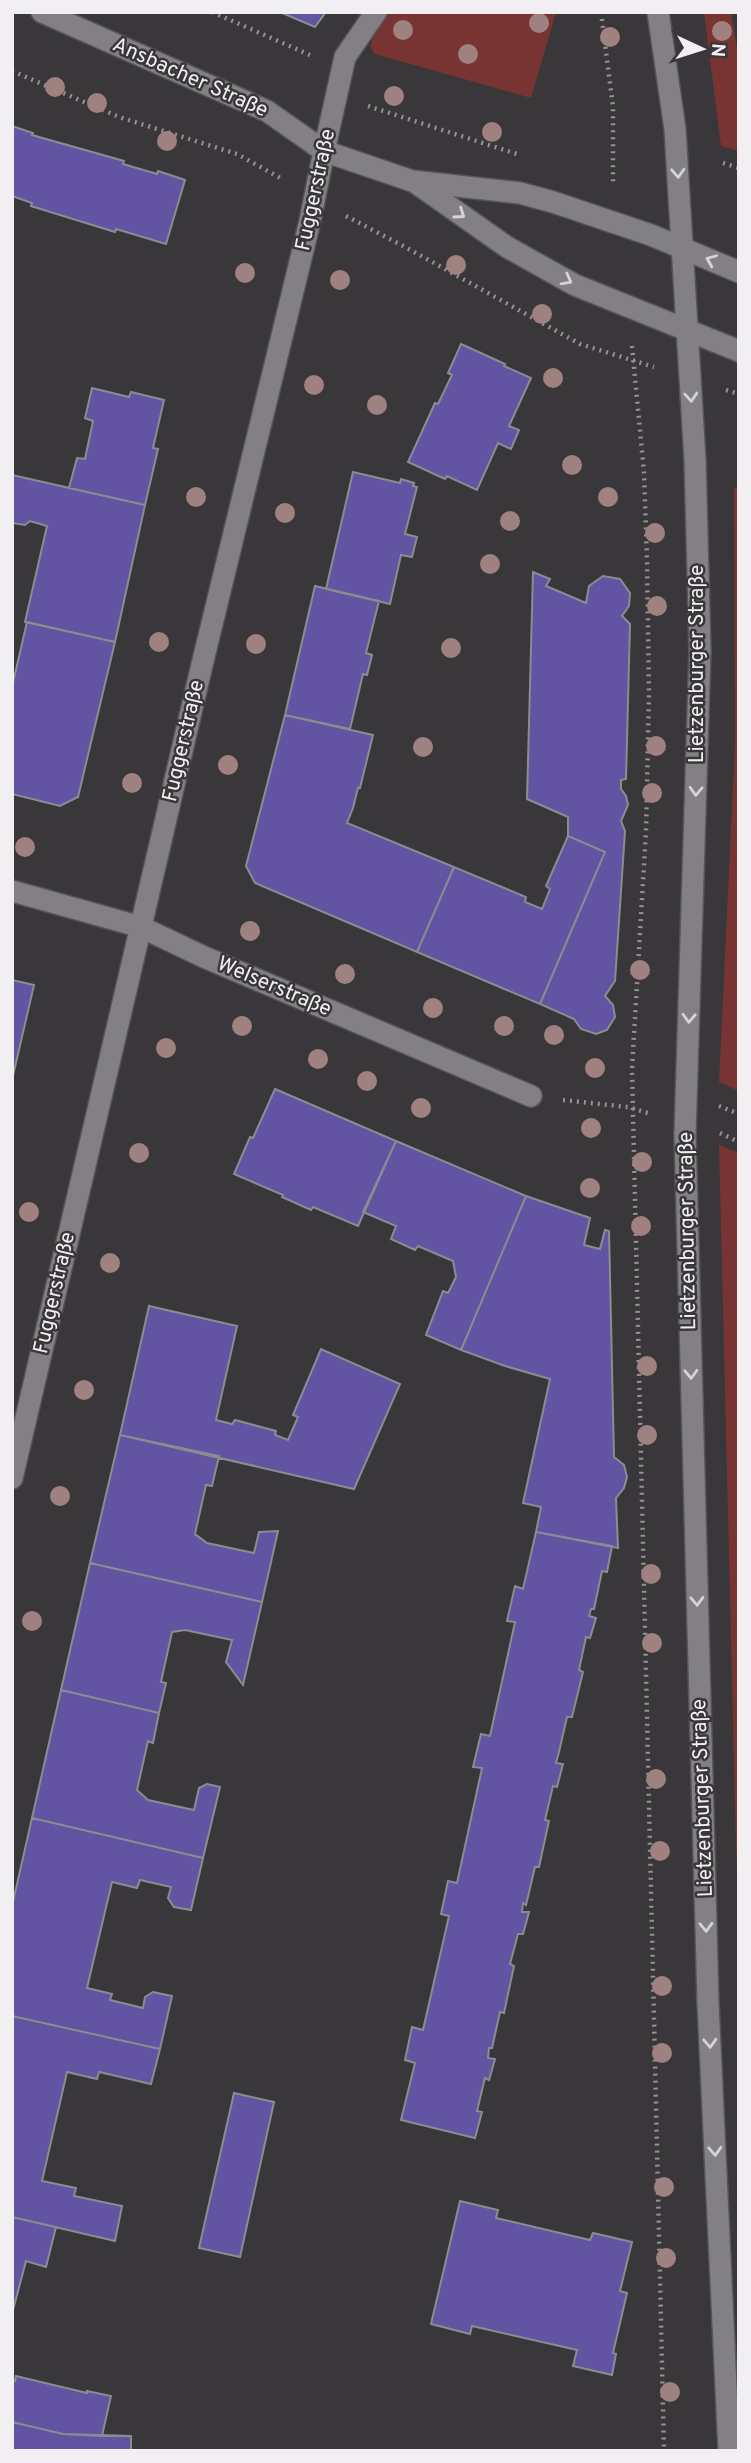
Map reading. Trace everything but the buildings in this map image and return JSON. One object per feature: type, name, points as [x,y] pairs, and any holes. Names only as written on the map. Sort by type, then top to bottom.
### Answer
[{"type":"street","name":"Ansbacher Straße","points":[[42,12],[267,111],[324,151],[412,181],[520,193],[552,202],[683,248],[739,272]]},
{"type":"street","name":"Fuggerstraße","points":[[12,1478],[310,221],[345,57],[376,12]]},
{"type":"street","name":"Lietzenburger Straße","points":[[658,12],[675,129],[695,460],[700,650],[685,1134],[708,2003],[729,2451]]},
{"type":"street","name":"Ansbacher Straße","points":[[412,181],[507,247],[575,285],[739,351]]},
{"type":"street","name":"Welserstraße","points":[[12,891],[141,927],[204,957],[531,1096]]},
{"type":"path","points":[[212,12],[313,56],[330,68],[348,93],[363,104],[528,158]]},
{"type":"path","points":[[601,12],[612,107]]},
{"type":"path","points":[[12,71],[119,117],[237,154]]},
{"type":"path","points":[[723,163],[739,168]]},
{"type":"path","points":[[407,248],[580,344],[689,379]]},
{"type":"path","points":[[644,472],[649,693],[646,831],[632,1041],[632,1095],[664,2451]]},
{"type":"path","points":[[531,1096],[628,1107]]},
{"type":"path","points":[[718,1105],[739,1114]]},
{"type":"path","points":[[719,1133],[739,1142]]},
{"type":"shaded area","points":[[389,12],[556,12],[531,98],[375,54],[370,47],[373,38]]},
{"type":"shaded area","points":[[704,12],[731,12],[739,60],[739,151],[721,146]]},
{"type":"shaded area","points":[[734,487],[739,488],[739,1091],[719,1082],[735,743]]},
{"type":"shaded area","points":[[719,1145],[739,1153],[739,1919],[736,1847]]}]
